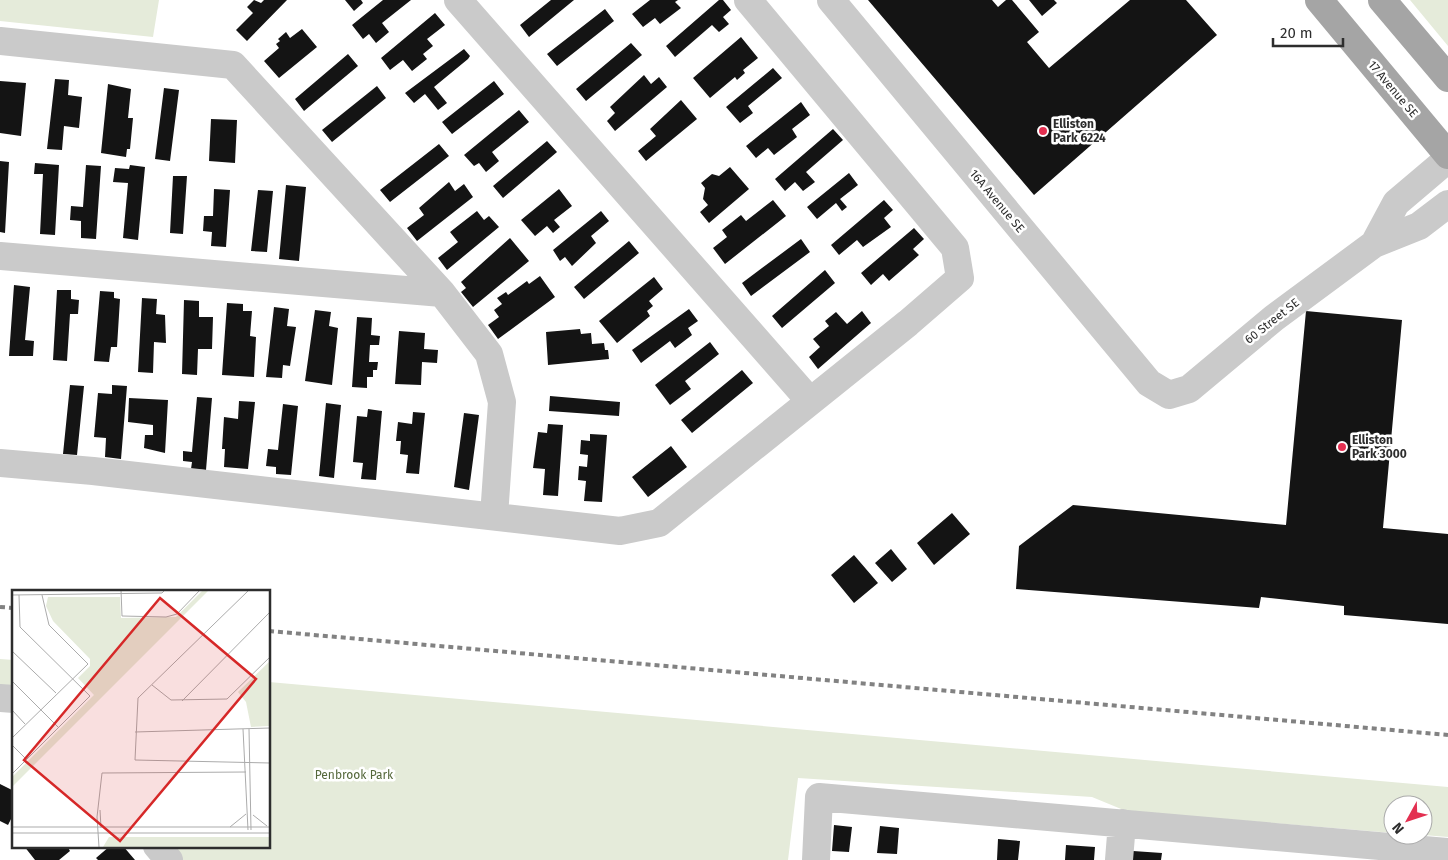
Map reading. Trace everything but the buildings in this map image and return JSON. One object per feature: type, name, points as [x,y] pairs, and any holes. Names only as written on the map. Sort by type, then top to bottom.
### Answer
[{"type":"main road","name":"17 Avenue SE","points":[[1319,0],[1448,157]]},
{"type":"main road","points":[[1382,0],[1448,78]]},
{"type":"street","points":[[458,0],[810,401]]},
{"type":"street","points":[[0,463],[93,471],[620,531],[659,523],[908,323],[960,278],[955,248],[748,0]]},
{"type":"street","name":"16A Avenue SE","points":[[831,0],[1149,383],[1169,395]]},
{"type":"street","points":[[0,41],[233,65],[442,293],[489,354],[502,402],[494,516]]},
{"type":"street","name":"60 Street SE","points":[[1374,244],[1396,203],[1448,157]]},
{"type":"street","name":"60 Street SE","points":[[1169,395],[1190,389],[1274,318],[1374,244],[1419,226],[1448,204]]},
{"type":"street","points":[[0,256],[442,293]]},
{"type":"street","points":[[816,860],[819,796],[1122,823],[1435,854]]},
{"type":"street","points":[[1119,860],[1122,823]]},
{"type":"street","points":[[159,848],[168,860]]},
{"type":"green space","points":[[0,0],[159,0],[153,37],[0,21]]},
{"type":"green space","points":[[1410,0],[1448,0],[1448,46]]},
{"type":"green space","points":[[0,659],[12,660],[12,689],[0,688]]},
{"type":"green space","name":"Penbrook Park","points":[[270,682],[1448,787],[1448,837],[1433,836],[1433,795],[1383,795],[1383,832],[1126,811],[1092,797],[798,778],[788,860],[174,860],[164,848],[270,848]]},
{"type":"railway","points":[[0,607],[12,608]]},
{"type":"railway","points":[[270,631],[1448,735]]},
{"type":"place","name":"Elliston Park 6224","points":[[1043,131]]},
{"type":"place","name":"Elliston Park 3000","points":[[1342,447]]}]
